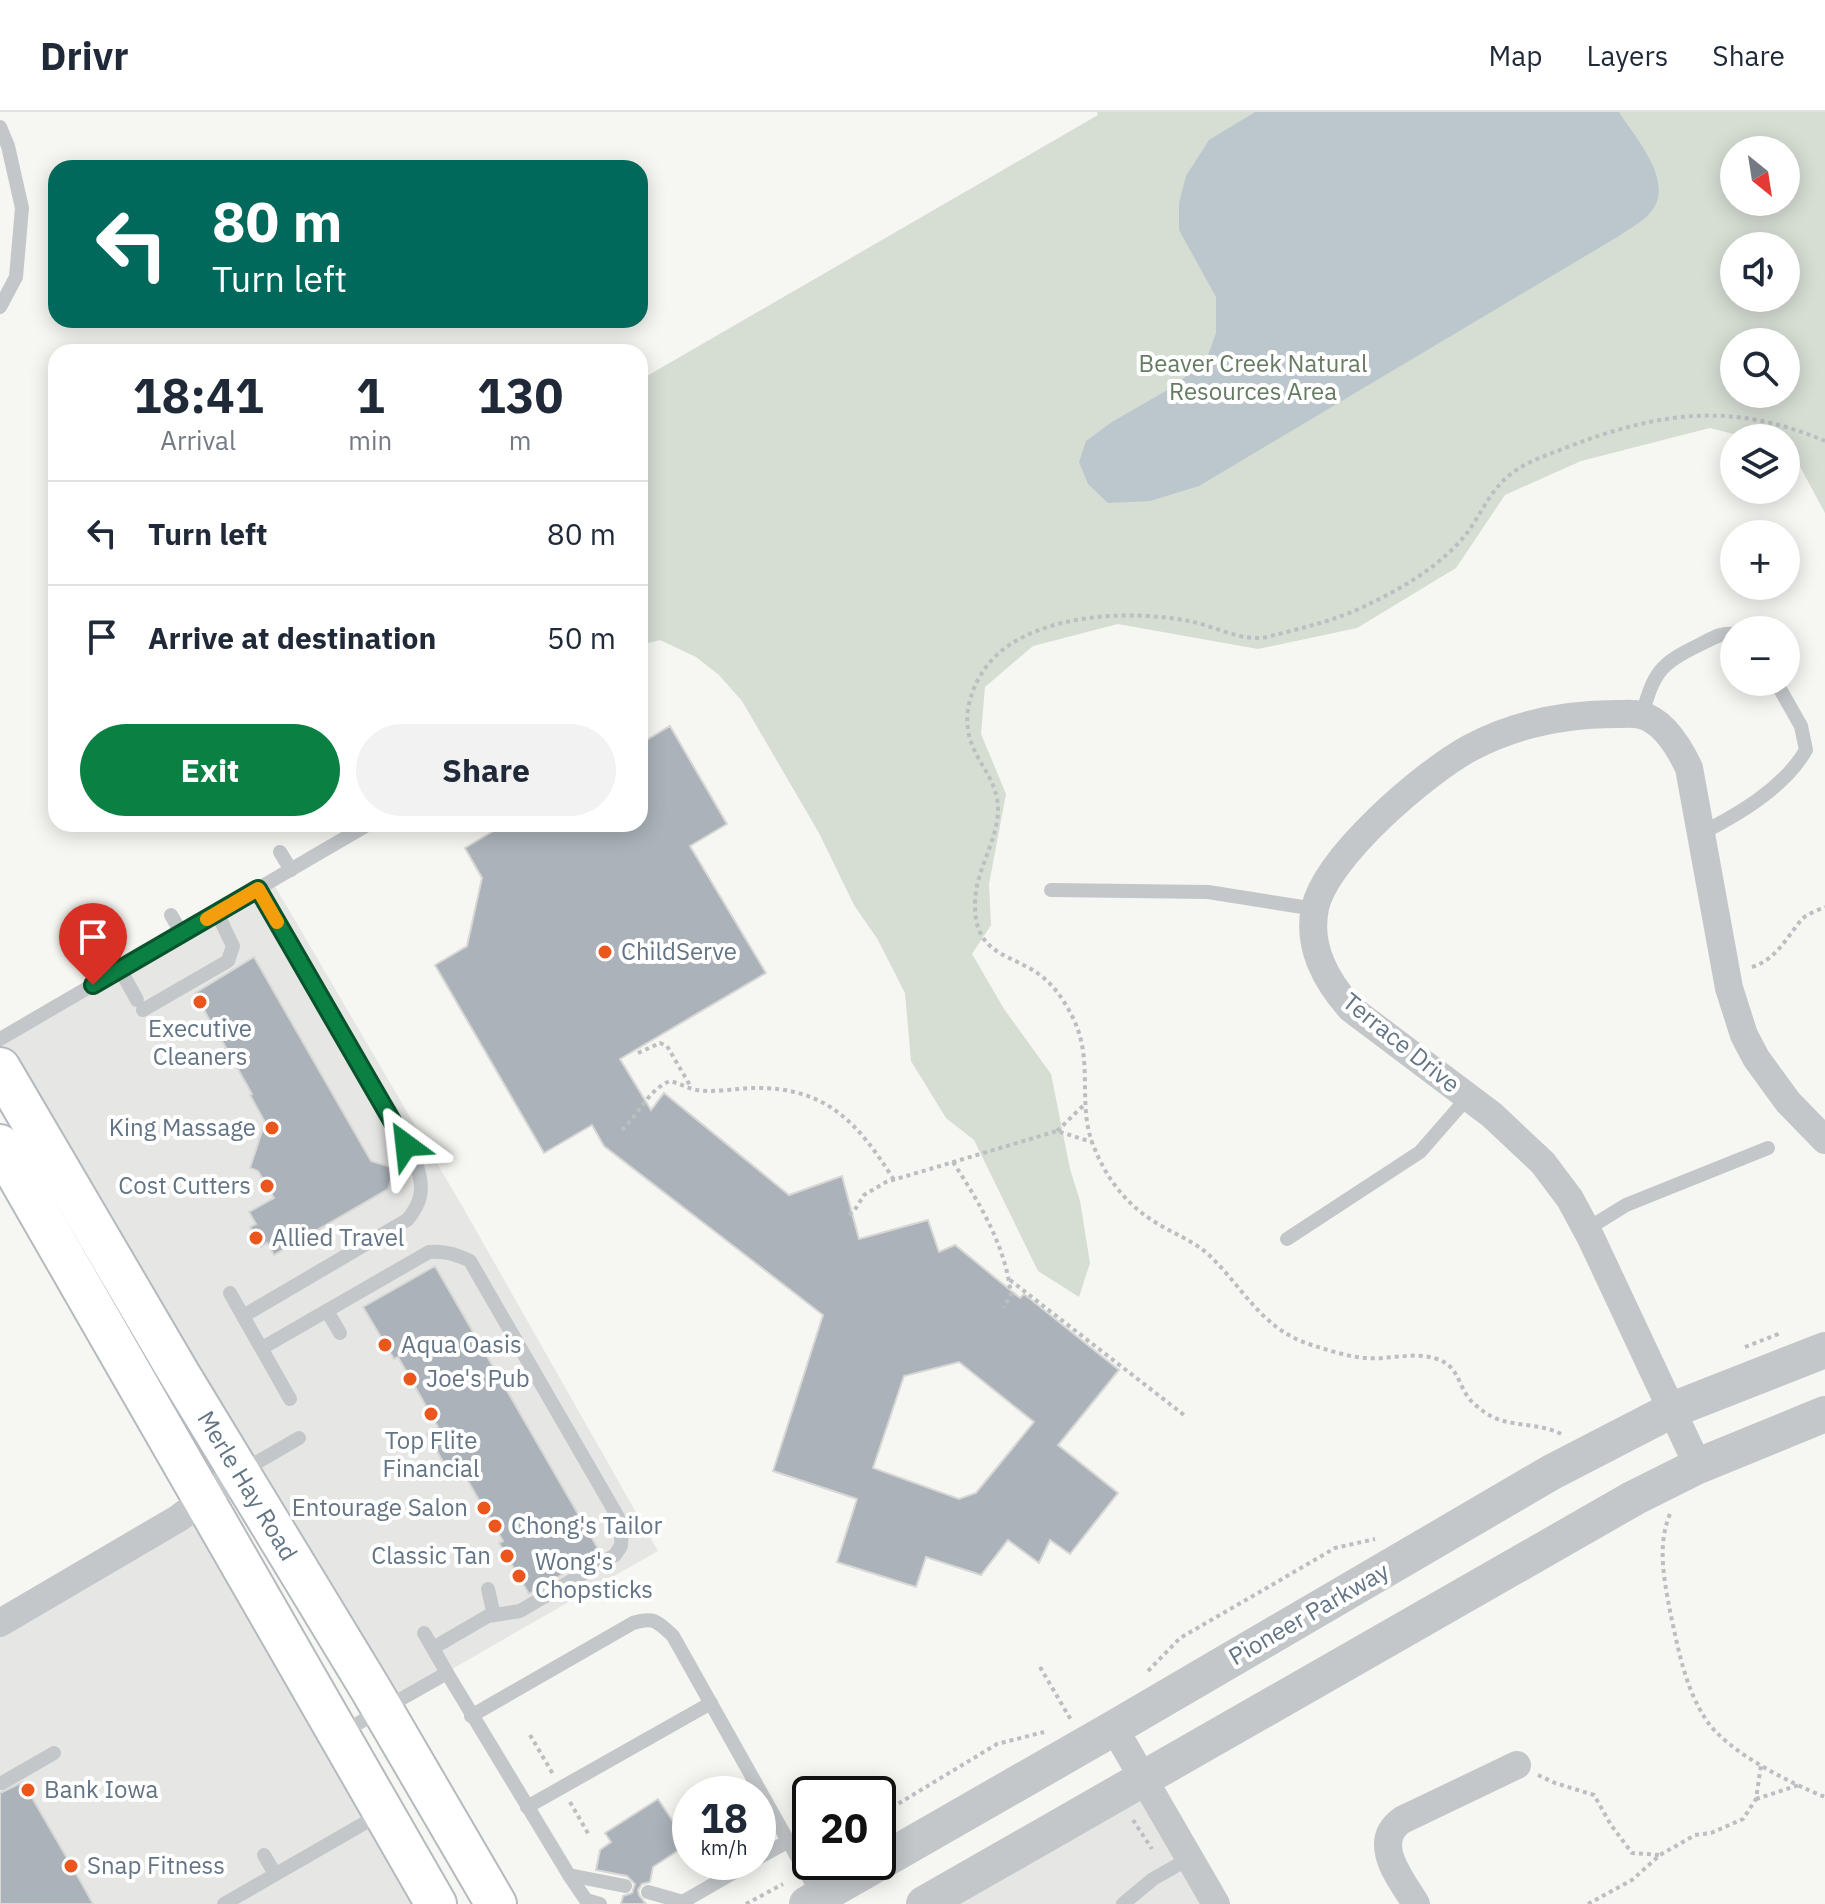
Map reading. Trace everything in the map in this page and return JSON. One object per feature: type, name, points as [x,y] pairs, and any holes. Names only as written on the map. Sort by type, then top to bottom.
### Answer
[{"type":"main road","name":"Merle Hay Road","points":[[0,1068],[496,1904]]},
{"type":"main road","name":"Merle Hay Road","points":[[0,1145],[436,1904]]},
{"type":"street","name":"Terrace Drive","points":[[1642,715],[1583,714],[1524,725],[1469,748],[1394,806],[1334,868],[1315,909],[1313,934],[1320,963],[1332,987],[1350,1008],[1510,1130],[1543,1163],[1570,1199],[1698,1466]]},
{"type":"street","points":[[1642,715],[1661,727],[1689,768],[1726,973],[1744,1035],[1756,1058],[1788,1102],[1825,1140]]},
{"type":"street","name":"Pioneer Parkway","points":[[816,1902],[1552,1472],[1672,1410],[1825,1350]]},
{"type":"street","points":[[924,1904],[1634,1498],[1698,1466],[1825,1414]]},
{"type":"street","points":[[0,1623],[206,1500],[238,1473]]},
{"type":"street","points":[[1114,1728],[1143,1778],[1178,1865],[1216,1904]]},
{"type":"street","points":[[1416,1904],[1391,1861],[1387,1848],[1389,1833],[1402,1820],[1517,1765]]},
{"type":"lane","points":[[0,127],[8,146],[22,208],[16,277],[0,307]]},
{"type":"lane","points":[[1642,715],[1659,671],[1671,658],[1720,634]]},
{"type":"lane","points":[[1700,834],[1738,815],[1797,766],[1806,750],[1801,726],[1784,696]]},
{"type":"lane","points":[[0,1039],[291,870],[346,832]]},
{"type":"lane","points":[[280,852],[291,870]]},
{"type":"lane","points":[[243,1316],[407,1220],[416,1209],[422,1180],[258,889]]},
{"type":"lane","points":[[1051,890],[1208,892],[1315,909]]},
{"type":"lane","points":[[110,951],[140,1005],[228,961],[233,946],[217,913]]},
{"type":"lane","points":[[171,915],[182,934]]},
{"type":"lane","points":[[1287,1239],[1420,1152],[1468,1097]]},
{"type":"lane","points":[[1587,1229],[1626,1205],[1768,1148]]},
{"type":"lane","points":[[262,1348],[429,1252],[444,1251],[470,1261],[622,1524],[621,1546],[615,1555],[520,1611],[488,1616],[433,1648]]},
{"type":"lane","points":[[230,1293],[290,1399]]},
{"type":"lane","points":[[327,1311],[340,1333]]},
{"type":"lane","points":[[238,1473],[299,1438]]},
{"type":"lane","points":[[488,1589],[494,1615]]},
{"type":"lane","points":[[471,1716],[633,1623],[646,1619],[658,1622],[673,1636],[711,1703],[816,1902]]},
{"type":"lane","points":[[424,1633],[569,1875],[586,1900],[600,1904]]},
{"type":"lane","points":[[339,1735],[447,1673]]},
{"type":"lane","points":[[527,1807],[711,1703]]},
{"type":"lane","points":[[2,1783],[54,1753]]},
{"type":"lane","points":[[224,1904],[382,1813]]},
{"type":"lane","points":[[776,1848],[787,1842]]},
{"type":"lane","points":[[264,1855],[275,1874]]},
{"type":"lane","points":[[1123,1904],[1178,1865]]},
{"type":"lane","points":[[569,1875],[625,1886]]},
{"type":"lane","points":[[648,1892],[681,1903],[721,1880]]},
{"type":"path","points":[[1549,1442],[1562,1434],[1550,1428],[1500,1421],[1485,1413],[1468,1397],[1451,1365],[1436,1358],[1419,1355],[1363,1359],[1312,1345],[1273,1327],[1205,1252],[1158,1224],[1121,1195],[1092,1142],[1086,1119],[1084,1052],[1077,1026],[1048,980],[1000,956],[985,941],[976,919],[977,882],[998,812],[996,792],[969,736],[968,706],[976,679],[1001,651],[1034,632],[1075,621],[1120,614],[1188,621],[1259,639],[1344,616],[1377,600],[1444,557],[1464,537],[1498,485],[1520,467],[1593,437],[1663,418],[1730,414],[1825,441]]},
{"type":"path","points":[[1726,973],[1766,962],[1803,919],[1825,907]]},
{"type":"path","points":[[638,1053],[660,1043],[667,1046],[692,1089]]},
{"type":"path","points":[[622,1130],[660,1085],[670,1081],[692,1089],[778,1089],[831,1106],[863,1134],[894,1180]]},
{"type":"path","points":[[849,1215],[864,1195],[894,1180],[1057,1131],[1086,1103]]},
{"type":"path","points":[[1057,1131],[1092,1142]]},
{"type":"path","points":[[953,1162],[986,1218],[1007,1266],[1011,1296],[1003,1307]]},
{"type":"path","points":[[1010,1280],[1184,1415]]},
{"type":"path","points":[[1672,1512],[1661,1541],[1666,1589],[1678,1651],[1693,1697],[1708,1723],[1737,1749],[1761,1765],[1825,1797]]},
{"type":"path","points":[[1141,1677],[1162,1660],[1180,1638],[1335,1548],[1383,1537]]},
{"type":"path","points":[[1040,1667],[1072,1721],[1064,1725]]},
{"type":"path","points":[[896,1805],[997,1744],[1056,1729]]},
{"type":"path","points":[[1517,1765],[1555,1783],[1594,1795],[1632,1853],[1660,1855]]},
{"type":"path","points":[[1588,1904],[1632,1880],[1660,1855],[1695,1835],[1729,1827],[1743,1819],[1756,1799],[1761,1765]]},
{"type":"path","points":[[1756,1799],[1799,1785]]},
{"type":"path","points":[[1128,1815],[1178,1865]]},
{"type":"shaded area","points":[[1255,112],[1619,112],[1651,161],[1659,188],[1657,201],[1647,216],[1619,236],[1199,486],[1150,501],[1108,503],[1088,484],[1079,462],[1086,441],[1176,385],[1207,358],[1216,333],[1216,297],[1179,230],[1179,203],[1186,176],[1209,140]]},
{"type":"shaded area","points":[[272,881],[465,1211],[658,1551],[382,1709],[0,1068],[0,1039]]},
{"type":"shaded area","points":[[206,1500],[436,1904],[0,1904],[0,1623]]},
{"type":"shaded area","points":[[1143,1778],[1216,1904],[924,1904]]},
{"type":"green space","name":"Beaver Creek Natural Resources Area","points":[[1097,112],[1825,112],[1825,513],[1800,467],[1800,424],[1720,424],[1720,431],[1710,428],[1581,461],[1505,495],[1456,568],[1357,628],[1258,649],[1118,624],[1033,646],[985,687],[981,734],[1006,794],[989,884],[991,925],[972,954],[1004,1009],[1051,1074],[1070,1169],[1080,1201],[1090,1263],[1079,1297],[1038,1271],[974,1140],[946,1118],[911,1061],[905,993],[878,940],[854,905],[819,833],[742,701],[719,675],[696,657],[660,640],[648,643],[648,375],[1098,115]]},
{"type":"building","points":[[670,726],[727,824],[690,846],[766,973],[620,1059],[651,1110],[664,1093],[789,1195],[842,1176],[859,1239],[928,1220],[939,1252],[955,1245],[1020,1298],[1024,1294],[1119,1370],[1058,1445],[1118,1493],[1070,1554],[1050,1540],[1039,1563],[1008,1540],[981,1575],[926,1557],[916,1587],[837,1562],[857,1499],[773,1471],[823,1315],[604,1146],[592,1125],[544,1153],[435,965],[467,946],[482,878],[465,848],[492,832],[648,832],[648,739]],"holes":[[[959,1362],[1034,1422],[976,1493],[959,1499],[873,1468],[904,1376]]]},
{"type":"building","points":[[254,957],[371,1161],[394,1168],[388,1189],[274,1255],[267,1243],[261,1247],[250,1227],[256,1224],[249,1212],[274,1198],[258,1171],[250,1168],[265,1122],[221,1039],[219,1041],[208,1022],[195,993]]},
{"type":"building","points":[[435,1266],[600,1552],[529,1594],[499,1543],[503,1541],[462,1471],[452,1477],[427,1434],[438,1427],[398,1357],[394,1359],[363,1307]]},
{"type":"building","points":[[23,1782],[93,1904],[0,1904],[0,1793]]},
{"type":"building","points":[[658,1799],[672,1820],[672,1855],[653,1867],[650,1882],[642,1884],[638,1890],[646,1904],[621,1904],[623,1896],[632,1893],[635,1884],[627,1876],[596,1870],[600,1850],[611,1842],[605,1833]]},
{"type":"slow traffic","points":[[207,919],[258,889],[277,922]]},
{"type":"place","name":"ChildServe","points":[[605,952]]},
{"type":"place","name":"Executive Cleaners","points":[[200,1002]]},
{"type":"place","name":"King Massage","points":[[272,1128]]},
{"type":"place","name":"Cost Cutters","points":[[267,1186]]},
{"type":"place","name":"Allied Travel","points":[[256,1238]]},
{"type":"place","name":"Aqua Oasis","points":[[385,1345]]},
{"type":"place","name":"Joe's Pub","points":[[410,1379]]},
{"type":"place","name":"Top Flite Financial","points":[[431,1414]]},
{"type":"place","name":"Entourage Salon","points":[[484,1508]]},
{"type":"place","name":"Chong's Tailor","points":[[495,1526]]},
{"type":"place","name":"Classic Tan","points":[[507,1556]]},
{"type":"place","name":"Wong's Chopsticks","points":[[519,1576]]},
{"type":"place","name":"Bank Iowa","points":[[28,1790]]},
{"type":"place","name":"Snap Fitness","points":[[71,1866]]},
{"type":"route","points":[[93,985],[258,889],[406,1145]]}]
